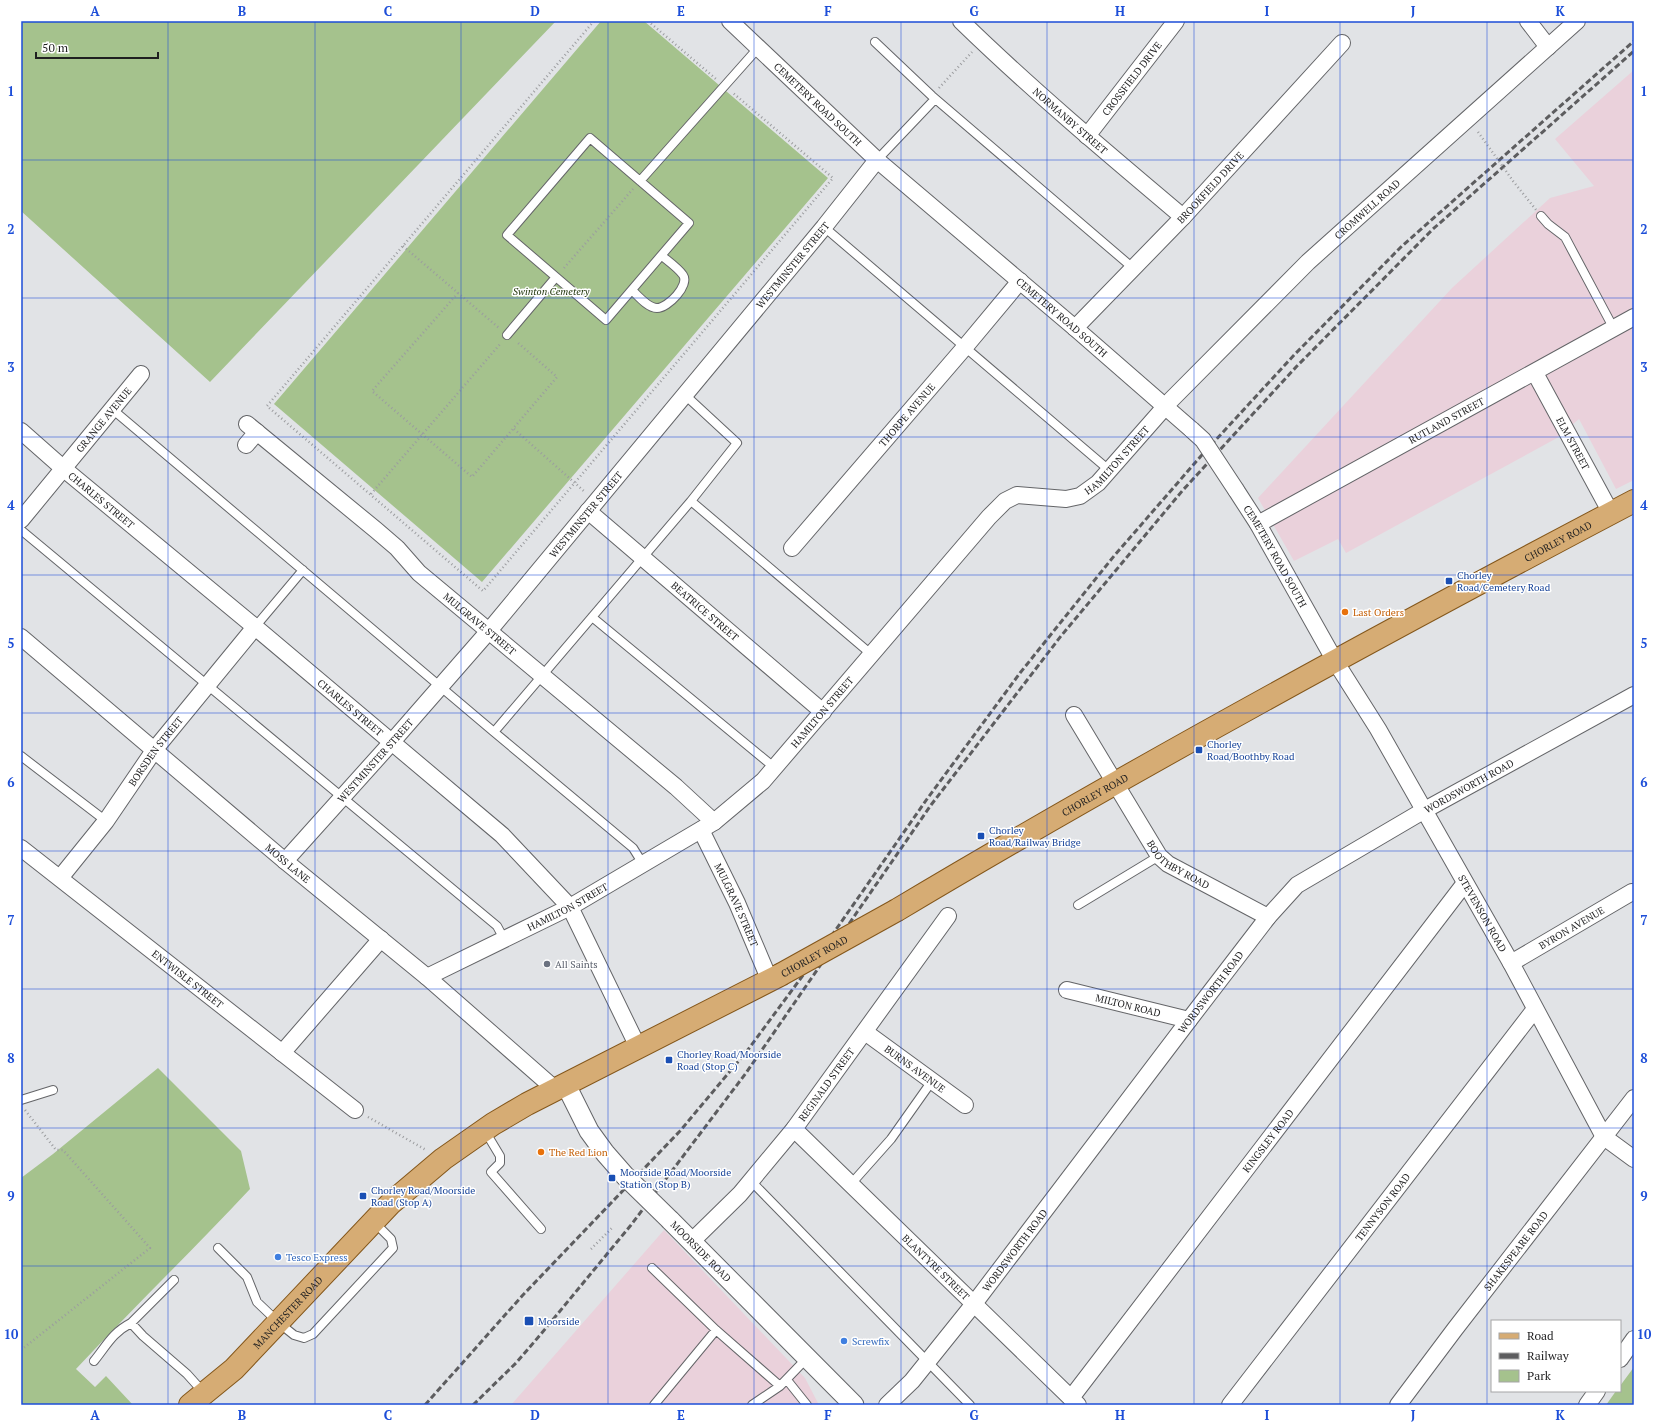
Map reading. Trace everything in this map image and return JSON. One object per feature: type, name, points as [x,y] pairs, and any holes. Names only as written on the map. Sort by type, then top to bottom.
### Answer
[{"type":"main road","name":"CHORLEY ROAD","points":[[561,1087],[775,978],[897,910],[1115,783],[1335,661],[1634,501]]},
{"type":"main road","name":"MANCHESTER ROAD","points":[[197,1399],[234,1369],[391,1203],[443,1159],[484,1130],[527,1104],[561,1087]]},
{"type":"street","name":"CEMETERY ROAD SOUTH","points":[[730,21],[877,160],[1075,328],[1203,440],[1258,524],[1335,661]]},
{"type":"street","name":"NORMANBY STREET","points":[[961,21],[981,41],[1087,136],[1183,217]]},
{"type":"street","name":"CROSSFIELD DRIVE","points":[[1087,136],[1176,21]]},
{"type":"street","points":[[1528,21],[1548,47]]},
{"type":"street","name":"CROMWELL ROAD","points":[[1165,406],[1308,262],[1577,21]]},
{"type":"street","name":"BROOKFIELD DRIVE","points":[[1075,328],[1183,217],[1342,43]]},
{"type":"street","name":"WESTMINSTER STREET","points":[[285,861],[488,632],[824,227],[877,160]]},
{"type":"street","name":"THORPE AVENUE","points":[[792,548],[1020,281]]},
{"type":"street","name":"RUTLAND STREET","points":[[1258,524],[1535,373],[1634,317]]},
{"type":"street","name":"ELM STREET","points":[[1535,373],[1611,513]]},
{"type":"street","name":"GRANGE AVENUE","points":[[21,520],[141,374]]},
{"type":"street","name":"HAMILTON STREET","points":[[427,977],[570,907],[707,826],[763,781],[775,768],[989,516],[1005,501],[1017,495],[1066,499],[1080,496],[1098,483],[1165,406]]},
{"type":"street","name":"MULGRAVE STREET","points":[[246,445],[252,428],[397,548],[418,573],[488,632],[543,675],[676,787],[707,826],[737,903],[775,978]]},
{"type":"street","name":"CHARLES STREET","points":[[21,431],[64,469],[255,627],[502,835],[570,907],[638,1047]]},
{"type":"street","name":"BEATRICE STREET","points":[[588,511],[823,712]]},
{"type":"street","name":"BORSDEN STREET","points":[[60,878],[106,821],[155,749],[255,627]]},
{"type":"street","name":"MOSS LANE","points":[[21,636],[285,861],[561,1087]]},
{"type":"street","name":"STEVENSON ROAD","points":[[1335,661],[1378,729],[1511,963],[1604,1137],[1634,1159]]},
{"type":"street","name":"WORDSWORTH ROAD","points":[[887,1405],[912,1381],[973,1305],[1268,917],[1297,885],[1424,811],[1634,695]]},
{"type":"street","name":"BOOTHBY ROAD","points":[[1074,715],[1159,856],[1168,864],[1268,917]]},
{"type":"street","name":"ENTWISLE STREET","points":[[21,848],[355,1110]]},
{"type":"street","name":"KINGSLEY ROAD","points":[[1075,1402],[1465,883]]},
{"type":"street","name":"BYRON AVENUE","points":[[1511,963],[1632,892]]},
{"type":"street","name":"REGINALD STREET","points":[[691,1242],[740,1194],[794,1129],[948,916]]},
{"type":"street","points":[[282,1052],[381,939]]},
{"type":"street","name":"MILTON ROAD","points":[[1067,990],[1189,1020]]},
{"type":"street","name":"TENNYSON ROAD","points":[[1230,1405],[1535,1009]]},
{"type":"street","name":"BURNS AVENUE","points":[[865,1032],[965,1104]]},
{"type":"street","name":"MOORSIDE ROAD","points":[[561,1087],[589,1131],[605,1153],[626,1177],[854,1405]]},
{"type":"street","name":"SHAKESPEARE ROAD","points":[[1398,1405],[1634,1098]]},
{"type":"street","name":"BLANTYRE STREET","points":[[794,1129],[973,1305],[1075,1402]]},
{"type":"street","points":[[1621,1358],[1634,1339]]},
{"type":"street","points":[[1587,1405],[1596,1392]]},
{"type":"lane","points":[[875,42],[933,98],[1133,268]]},
{"type":"lane","points":[[640,181],[759,47]]},
{"type":"lane","points":[[877,160],[933,98]]},
{"type":"lane","points":[[590,138],[640,181],[690,223],[606,320],[507,235],[590,138]]},
{"type":"lane","points":[[1539,213],[1548,224],[1565,237],[1614,329]]},
{"type":"lane","points":[[824,227],[1110,470]]},
{"type":"lane","points":[[632,290],[649,305],[656,308],[664,306],[670,302],[685,282],[683,275],[662,256]]},
{"type":"lane","points":[[508,335],[556,277]]},
{"type":"lane","points":[[494,732],[691,501],[737,443],[684,394]]},
{"type":"lane","points":[[112,409],[440,687],[633,848],[643,864]]},
{"type":"lane","points":[[691,501],[871,654]]},
{"type":"lane","points":[[21,530],[496,926],[504,939]]},
{"type":"lane","points":[[255,627],[303,570]]},
{"type":"lane","points":[[592,617],[775,768]]},
{"type":"lane","points":[[21,756],[106,821]]},
{"type":"lane","points":[[1078,905],[1159,856]]},
{"type":"lane","points":[[851,1184],[891,1139],[932,1081]]},
{"type":"lane","points":[[21,1100],[53,1090]]},
{"type":"lane","points":[[484,1130],[500,1156],[500,1163],[491,1172],[541,1228]]},
{"type":"lane","points":[[751,1181],[926,1363],[970,1405]]},
{"type":"lane","points":[[218,1248],[247,1277],[257,1302],[294,1335],[304,1338],[308,1337],[393,1248],[391,1239],[374,1221]]},
{"type":"lane","points":[[652,1268],[716,1330],[780,1386]]},
{"type":"lane","points":[[94,1361],[113,1336],[120,1329],[131,1323],[174,1280]]},
{"type":"lane","points":[[131,1323],[143,1336],[187,1374],[197,1399]]},
{"type":"lane","points":[[654,1405],[716,1330]]},
{"type":"lane","points":[[752,1405],[780,1386],[807,1358]]},
{"type":"lane","points":[[787,1380],[807,1405]]},
{"type":"path","points":[[594,21],[267,406],[483,591],[833,178],[648,21]]},
{"type":"path","points":[[933,98],[981,41]]},
{"type":"path","points":[[1478,132],[1513,181],[1539,213]]},
{"type":"path","points":[[556,277],[640,181]]},
{"type":"path","points":[[403,246],[558,377],[472,477],[372,391],[458,293]]},
{"type":"path","points":[[371,494],[508,335]]},
{"type":"path","points":[[514,429],[574,483]]},
{"type":"path","points":[[21,1105],[56,1150],[63,1150],[150,1248],[21,1350]]},
{"type":"path","points":[[355,1110],[443,1159]]},
{"type":"path","points":[[592,1249],[612,1228]]},
{"type":"shaded area","points":[[1634,70],[1634,480],[1616,489],[1579,419],[1557,438],[1346,553],[1338,539],[1294,561],[1258,498],[1452,288],[1550,198],[1594,186],[1555,139]]},
{"type":"shaded area","points":[[664,1230],[805,1378],[819,1405],[511,1405]]},
{"type":"green space","points":[[21,21],[556,21],[210,382],[21,211]]},
{"type":"green space","name":"Swinton Cemetery","points":[[601,21],[644,21],[828,178],[482,582],[274,404]]},
{"type":"green space","points":[[158,1068],[241,1151],[250,1189],[76,1369],[95,1387],[106,1376],[133,1405],[21,1405],[21,1178],[53,1154]]},
{"type":"green space","points":[[1634,1367],[1634,1405],[1606,1405],[1615,1392],[1621,1392],[1621,1385]]},
{"type":"railway","points":[[425,1405],[522,1296],[680,1131],[747,1051],[821,951],[927,799],[1020,673],[1114,556],[1201,456],[1295,354],[1402,246],[1634,41]]},
{"type":"railway","points":[[473,1405],[516,1363],[631,1225],[746,1073],[931,805],[1061,636],[1183,490],[1297,366],[1433,229],[1634,51]]},
{"type":"place","name":"Chorley Road/Cemetery Road","points":[[1449,581]]},
{"type":"place","name":"Last Orders","points":[[1345,612]]},
{"type":"place","name":"Chorley Road/Boothby Road","points":[[1199,750]]},
{"type":"place","name":"Chorley Road/Railway Bridge","points":[[981,836]]},
{"type":"place","name":"All Saints","points":[[547,964]]},
{"type":"place","name":"Chorley Road/Moorside Road (Stop C)","points":[[669,1060]]},
{"type":"place","name":"The Red Lion","points":[[541,1152]]},
{"type":"place","name":"Moorside Road/Moorside Station (Stop B)","points":[[612,1178]]},
{"type":"place","name":"Chorley Road/Moorside Road (Stop A)","points":[[363,1196]]},
{"type":"place","name":"Tesco Express","points":[[278,1257]]},
{"type":"place","name":"Moorside","points":[[529,1321]]},
{"type":"place","name":"Screwfix","points":[[844,1341]]}]
